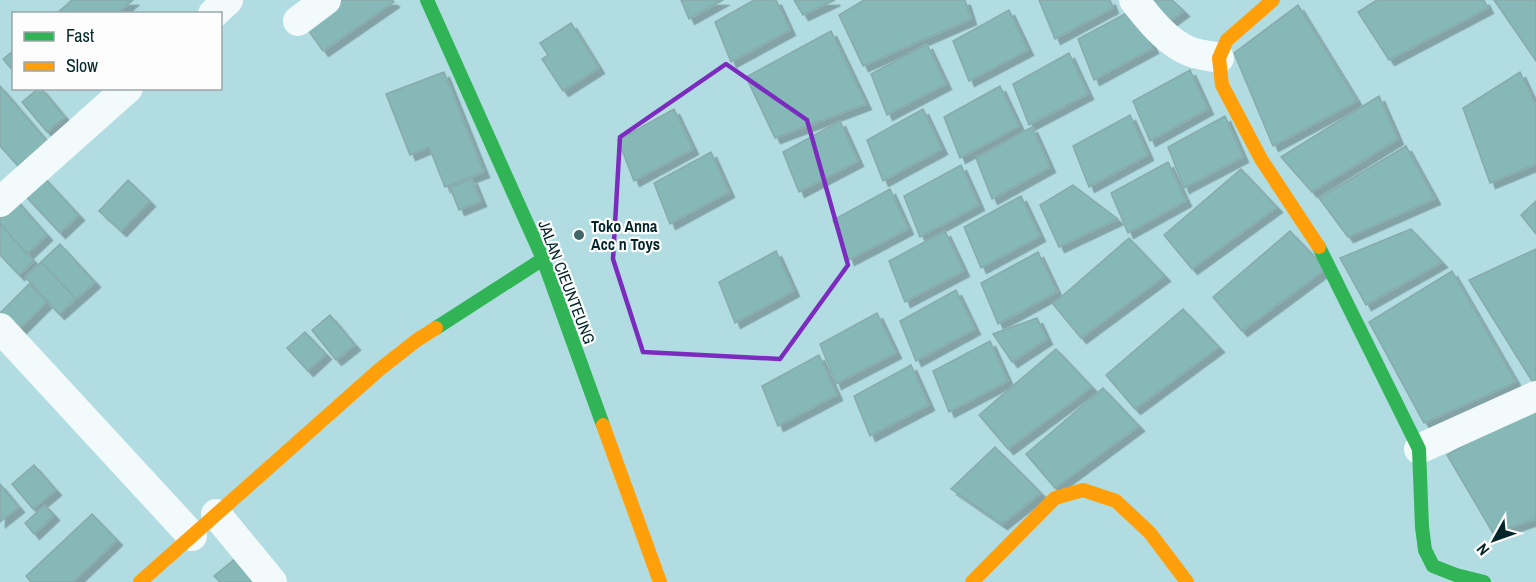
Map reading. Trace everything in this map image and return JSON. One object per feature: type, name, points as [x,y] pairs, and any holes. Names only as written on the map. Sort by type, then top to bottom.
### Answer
[{"type":"street","points":[[215,12],[228,0]]},
{"type":"street","points":[[298,21],[326,0]]},
{"type":"street","name":"JALAN CIEUNTEUNG","points":[[427,0],[543,259],[660,582]]},
{"type":"street","points":[[1134,0],[1156,28],[1181,47],[1191,52],[1220,58]]},
{"type":"street","points":[[1273,0],[1227,40],[1220,58],[1222,85],[1261,159],[1318,245],[1419,449],[1422,527],[1428,574],[1456,574],[1484,582]]},
{"type":"street","points":[[0,202],[127,90]]},
{"type":"street","points":[[140,582],[350,395],[408,347],[543,259]]},
{"type":"street","points":[[0,328],[192,536]]},
{"type":"street","points":[[1419,449],[1536,396]]},
{"type":"street","points":[[972,582],[1055,498],[1083,490],[1116,501],[1150,532],[1186,582]]},
{"type":"street","points":[[216,514],[272,582]]},
{"type":"highlighted area","points":[[726,64],[807,120],[848,265],[780,359],[643,352],[613,259],[620,137]]},
{"type":"building","points":[[72,0],[133,0],[119,12],[58,12]]},
{"type":"building","points":[[335,0],[392,0],[394,2],[323,51],[303,23]]},
{"type":"building","points":[[681,0],[723,0],[689,19]]},
{"type":"building","points":[[754,0],[776,0],[790,30],[731,62],[715,22]]},
{"type":"building","points":[[794,0],[835,0],[803,15]]},
{"type":"building","points":[[864,0],[965,0],[971,19],[863,66],[839,15]]},
{"type":"building","points":[[1039,0],[1110,0],[1113,8],[1055,39]]},
{"type":"building","points":[[1145,0],[1172,0],[1184,11],[1169,22]]},
{"type":"building","points":[[1377,0],[1484,0],[1488,8],[1389,60],[1358,12]]},
{"type":"building","points":[[1494,0],[1536,0],[1536,61]]},
{"type":"building","points":[[1298,5],[1357,101],[1273,146],[1234,53]]},
{"type":"building","points":[[1134,9],[1153,48],[1094,80],[1078,39]]},
{"type":"building","points":[[1009,10],[1028,50],[969,81],[953,41]]},
{"type":"building","points":[[571,23],[599,68],[563,91],[542,59],[548,55],[540,43]]},
{"type":"building","points":[[831,31],[866,104],[775,138],[746,77]]},
{"type":"building","points":[[927,44],[946,84],[887,115],[871,74]]},
{"type":"building","points":[[12,52],[12,70],[3,59]]},
{"type":"building","points":[[1069,53],[1088,94],[1029,125],[1013,84]]},
{"type":"building","points":[[1190,70],[1208,109],[1150,141],[1133,101]]},
{"type":"building","points":[[444,72],[484,172],[445,187],[429,147],[410,155],[386,94]]},
{"type":"building","points":[[1520,72],[1536,106],[1536,164],[1490,183],[1463,108]]},
{"type":"building","points":[[0,86],[47,141],[18,166],[0,146]]},
{"type":"building","points":[[1000,86],[1019,126],[960,158],[944,117]]},
{"type":"building","points":[[37,90],[43,90],[65,117],[47,132],[22,102]]},
{"type":"building","points":[[1379,96],[1398,139],[1312,192],[1281,157]]},
{"type":"building","points":[[674,109],[693,149],[634,181],[618,140]]},
{"type":"building","points":[[923,109],[942,149],[883,181],[867,140]]},
{"type":"building","points":[[1130,115],[1148,155],[1089,187],[1073,146]]},
{"type":"building","points":[[1225,116],[1243,157],[1184,188],[1168,147]]},
{"type":"building","points":[[840,121],[858,161],[799,192],[783,152]]},
{"type":"building","points":[[1032,127],[1050,167],[992,199],[976,158]]},
{"type":"building","points":[[1406,146],[1435,199],[1348,237],[1319,198]]},
{"type":"building","points":[[711,152],[729,192],[670,224],[654,183]]},
{"type":"building","points":[[1168,162],[1186,201],[1128,233],[1111,193]]},
{"type":"building","points":[[961,165],[979,205],[920,237],[904,196]]},
{"type":"building","points":[[1241,169],[1277,207],[1192,269],[1164,235]]},
{"type":"building","points":[[37,170],[79,215],[60,233],[18,188]]},
{"type":"building","points":[[472,179],[481,201],[459,210],[450,187]]},
{"type":"building","points":[[128,180],[150,201],[121,231],[99,211]]},
{"type":"building","points":[[1073,185],[1118,219],[1059,247],[1040,205]]},
{"type":"building","points":[[890,189],[908,229],[849,260],[833,220]]},
{"type":"building","points":[[12,195],[47,235],[27,254],[0,224],[0,206]]},
{"type":"building","points":[[1021,196],[1040,236],[981,268],[964,227]]},
{"type":"building","points":[[1536,201],[1536,234],[1521,215]]},
{"type":"building","points":[[0,224],[34,261],[19,275],[0,255]]},
{"type":"building","points":[[1411,229],[1442,262],[1366,305],[1340,258]]},
{"type":"building","points":[[945,231],[964,271],[905,302],[889,261]]},
{"type":"building","points":[[1290,231],[1326,269],[1242,331],[1213,297]]},
{"type":"building","points":[[1129,238],[1165,276],[1081,338],[1053,304]]},
{"type":"building","points":[[60,244],[95,282],[76,299],[41,262]]},
{"type":"building","points":[[1536,249],[1536,379],[1532,381],[1469,280]]},
{"type":"building","points":[[776,251],[794,291],[735,323],[719,282]]},
{"type":"building","points":[[1038,252],[1057,292],[998,324],[981,283]]},
{"type":"building","points":[[41,262],[76,299],[59,314],[25,277]]},
{"type":"building","points":[[1452,271],[1516,382],[1424,423],[1369,322]]},
{"type":"building","points":[[29,284],[47,302],[17,332],[0,316],[0,313]]},
{"type":"building","points":[[956,290],[975,329],[916,361],[900,321]]},
{"type":"building","points":[[1183,309],[1219,347],[1135,409],[1106,375]]},
{"type":"building","points":[[877,313],[896,353],[836,384],[820,344]]},
{"type":"building","points":[[330,315],[355,345],[336,360],[312,330]]},
{"type":"building","points":[[1037,318],[1047,339],[1012,362],[993,334]]},
{"type":"building","points":[[305,332],[326,354],[308,371],[287,348]]},
{"type":"building","points":[[990,341],[1008,381],[949,412],[933,371]]},
{"type":"building","points":[[1056,349],[1092,387],[1008,449],[979,415]]},
{"type":"building","points":[[819,355],[837,395],[778,426],[762,386]]},
{"type":"building","points":[[911,365],[929,405],[870,436],[854,396]]},
{"type":"building","points":[[1103,388],[1139,426],[1055,488],[1026,454]]},
{"type":"building","points":[[1536,403],[1536,519],[1493,533],[1447,455]]},
{"type":"building","points":[[995,447],[1041,493],[1002,524],[951,489]]},
{"type":"building","points":[[34,465],[56,490],[33,509],[12,484]]},
{"type":"building","points":[[0,484],[19,507],[0,522]]},
{"type":"building","points":[[45,505],[54,515],[34,534],[25,523]]},
{"type":"building","points":[[92,514],[117,540],[73,582],[31,582],[26,576]]},
{"type":"building","points":[[237,557],[254,582],[220,582],[214,576]]},
{"type":"traffic: fast","points":[[427,0],[543,259],[603,425]]},
{"type":"traffic: fast","points":[[1319,247],[1419,449],[1425,550],[1433,566],[1484,582]]},
{"type":"traffic: fast","points":[[436,328],[543,259]]},
{"type":"traffic: slow","points":[[1273,0],[1227,40],[1219,58],[1222,85],[1261,159],[1319,247]]},
{"type":"traffic: slow","points":[[140,582],[380,369],[436,328]]},
{"type":"traffic: slow","points":[[603,425],[660,582]]},
{"type":"traffic: slow","points":[[972,582],[1055,498],[1083,490],[1116,501],[1150,533],[1187,582]]},
{"type":"place","name":"Toko Anna Acc n Toys","points":[[579,235]]}]
